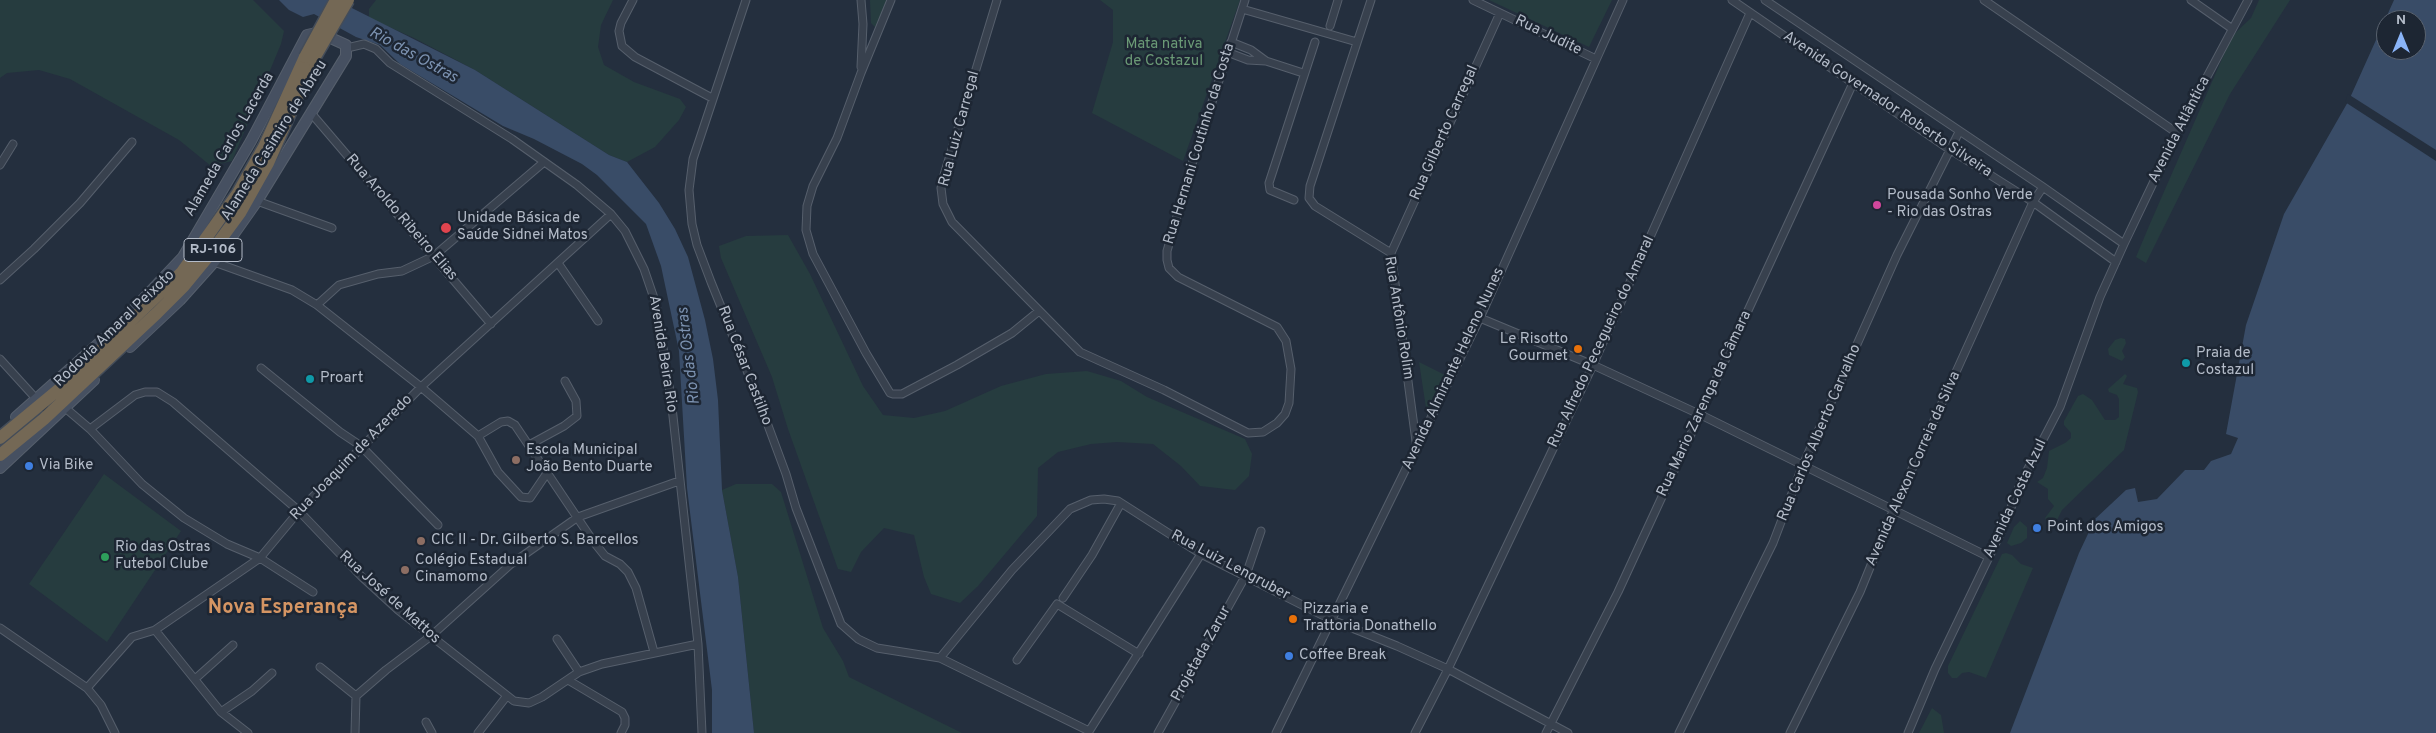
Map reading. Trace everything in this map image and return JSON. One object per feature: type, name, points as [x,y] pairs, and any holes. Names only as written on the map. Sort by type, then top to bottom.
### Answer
[{"type":"highway","name":"Rodovia Amaral Peixoto","points":[[0,455],[62,382],[166,290],[182,272],[211,224],[238,193],[264,147],[336,0]]},
{"type":"highway","name":"Rodovia Amaral Peixoto","points":[[0,438],[42,406],[64,406],[177,293],[207,258],[240,213],[268,162],[309,58],[348,0]]},
{"type":"main road","name":"Alameda Carlos Lacerda","points":[[211,224],[307,35],[316,33],[332,37],[346,45],[347,48]]},
{"type":"main road","name":"Alameda Casimiro de Abreu","points":[[0,468],[64,406],[180,300],[214,262],[257,201],[346,56],[347,48]]},
{"type":"main road","points":[[0,430],[42,406]]},
{"type":"street","points":[[633,0],[621,23],[622,46],[635,57],[712,98]]},
{"type":"street","name":"Rua César Castilho","points":[[746,0],[693,159],[689,190],[697,245],[756,393],[841,624],[858,639],[877,648],[940,658],[1088,732]]},
{"type":"street","points":[[860,73],[863,24],[861,0]]},
{"type":"street","points":[[891,0],[860,73],[838,138],[813,186],[806,206],[806,230],[813,254],[866,353],[890,393],[902,394],[957,365],[1012,333],[1039,311]]},
{"type":"street","name":"Rua Luiz Carregal","points":[[997,0],[944,175],[941,188],[942,204],[952,222],[1019,291]]},
{"type":"street","name":"Rua Hernani Coutinho da Costa","points":[[1019,291],[1080,352],[1164,390],[1248,433],[1263,432],[1277,423],[1285,414],[1290,403],[1291,369],[1286,341],[1277,327],[1178,277],[1169,268],[1166,260],[1192,164],[1245,0]]},
{"type":"street","points":[[1330,26],[1338,0]]},
{"type":"street","name":"Rua Antônio Rolim","points":[[1371,0],[1310,186],[1309,198],[1315,206],[1391,253],[1417,449]]},
{"type":"street","name":"Rua Judite","points":[[1473,0],[1596,59]]},
{"type":"street","name":"Avenida Almirante Heleno Nunes","points":[[1276,733],[1480,318],[1624,0]]},
{"type":"street","name":"Avenida Governador Roberto Silveira","points":[[1732,0],[2033,202],[2116,262]]},
{"type":"street","name":"Avenida Governador Roberto Silveira","points":[[1765,0],[1959,132],[2044,187],[2124,244]]},
{"type":"street","points":[[1984,0],[2177,133]]},
{"type":"street","points":[[2191,0],[2231,28]]},
{"type":"street","name":"Avenida Atlântica","points":[[2116,262],[2177,133],[2231,28],[2248,0]]},
{"type":"street","points":[[1242,9],[1357,42]]},
{"type":"street","name":"Rua Gilberto Carregal","points":[[1391,253],[1500,12]]},
{"type":"street","name":"Rua Alfredo Pecegueiro do Amaral","points":[[1415,733],[1448,669],[1593,365],[1750,13]]},
{"type":"street","points":[[1231,42],[1251,50],[1266,61]]},
{"type":"street","points":[[1294,200],[1270,190],[1269,183],[1303,73],[1315,42]]},
{"type":"street","name":"Avenida Beira Rio","points":[[347,48],[364,44],[376,49],[390,63],[577,185],[611,214],[625,231],[644,269],[656,304],[671,398],[698,644],[702,733]]},
{"type":"street","points":[[1227,52],[1248,60],[1266,61],[1303,73]]},
{"type":"street","name":"Rua Mario Zarenga da Câmara","points":[[1546,733],[1618,592],[1854,81]]},
{"type":"street","name":"Rua Aroldo Ribeiro Elias","points":[[311,113],[491,324]]},
{"type":"street","name":"Rua Carlos Alberto Carvalho","points":[[1679,733],[1773,543],[1802,467],[1897,254],[1959,132]]},
{"type":"street","points":[[0,280],[80,203],[132,142]]},
{"type":"street","points":[[0,165],[12,144]]},
{"type":"street","points":[[317,305],[339,285],[378,274],[402,271],[434,256],[544,162]]},
{"type":"street","name":"Avenida Alexon Correia da Silva","points":[[1790,733],[1860,592],[1893,511],[2033,202],[2044,187]]},
{"type":"street","points":[[257,201],[332,228]]},
{"type":"street","name":"Rua Joaquim de Azeredo","points":[[87,688],[132,638],[155,630],[260,558],[299,511],[421,387],[611,214]]},
{"type":"street","points":[[214,262],[292,290],[317,305],[421,387],[478,436],[498,472],[524,499],[530,498],[547,473]]},
{"type":"street","name":"Avenida Costa Azul","points":[[1908,733],[1935,669],[1989,557],[2021,482],[2060,407],[2093,316],[2116,262]]},
{"type":"street","points":[[558,263],[598,321]]},
{"type":"street","points":[[1480,318],[1593,365],[1701,415],[1802,467],[1989,557]]},
{"type":"street","points":[[0,359],[42,406]]},
{"type":"street","points":[[260,368],[340,432],[361,446],[438,525]]},
{"type":"street","points":[[529,445],[564,426],[577,416],[576,401],[566,381]]},
{"type":"street","name":"Rua José de Mattos","points":[[90,429],[136,396],[146,392],[157,392],[173,402],[299,511],[362,577],[506,697],[522,704],[542,697],[579,672],[654,652],[698,644]]},
{"type":"street","points":[[64,406],[90,429],[142,484],[184,518],[227,544],[260,558],[313,592]]},
{"type":"street","points":[[478,436],[501,422],[508,421],[514,425],[605,556],[620,564],[628,572],[636,588],[654,652]]},
{"type":"street","points":[[355,733],[356,696],[386,670],[431,636],[511,564],[578,517],[679,481]]},
{"type":"street","name":"Rua Luiz Lengruber","points":[[940,658],[1012,570],[1070,509],[1091,500],[1104,499],[1121,503],[1201,554],[1332,620],[1448,669],[1568,733]]},
{"type":"street","points":[[1063,598],[1092,555],[1121,503]]},
{"type":"street","name":"Projetada Zarur","points":[[1158,733],[1246,575],[1261,531]]},
{"type":"street","points":[[1088,732],[1201,554]]},
{"type":"street","points":[[1017,660],[1057,604],[1139,654]]},
{"type":"street","points":[[0,628],[87,688],[101,705],[115,733]]},
{"type":"street","points":[[155,630],[221,712],[248,733]]},
{"type":"street","points":[[557,638],[579,672]]},
{"type":"street","points":[[195,679],[233,645]]},
{"type":"street","points":[[320,667],[356,696]]},
{"type":"street","points":[[221,712],[252,691],[272,672]]},
{"type":"street","points":[[568,680],[622,712],[625,718],[625,725],[621,733]]},
{"type":"street","points":[[478,733],[506,697]]},
{"type":"street","points":[[426,722],[432,733]]},
{"type":"green space","points":[[0,0],[253,0],[284,31],[281,44],[232,161],[211,166],[179,140],[70,79],[39,70],[7,73],[0,78]]},
{"type":"green space","points":[[376,0],[613,0],[601,25],[598,47],[604,65],[634,82],[680,99],[686,107],[679,120],[655,147],[627,162],[609,155],[475,70],[414,38],[369,18],[369,9]]},
{"type":"green space","points":[[870,0],[888,0],[875,27],[871,23]]},
{"type":"green space","name":"Mata nativa de Costazul","points":[[1100,0],[1240,0],[1183,161],[1092,113],[1113,42],[1113,10]]},
{"type":"green space","points":[[1489,0],[1612,0],[1589,47]]},
{"type":"green space","points":[[2259,0],[2290,0],[2230,94],[2146,263],[2136,257],[2149,226],[2232,36],[2251,18]]},
{"type":"green space","points":[[788,235],[810,274],[863,386],[883,415],[914,418],[945,411],[1001,386],[1046,374],[1087,371],[1121,381],[1147,397],[1245,439],[1252,454],[1249,476],[1235,490],[1200,486],[1181,466],[1153,444],[1117,442],[1091,444],[1058,452],[1038,468],[1037,516],[978,586],[960,603],[931,594],[924,577],[914,535],[884,528],[861,552],[851,572],[838,569],[788,429],[772,377],[721,258],[719,246],[746,236]]},
{"type":"green space","points":[[2125,339],[2126,343],[2122,351],[2125,357],[2122,361],[2109,355],[2108,349],[2115,340]]},
{"type":"green space","points":[[1419,362],[1447,376],[1428,421]]},
{"type":"green space","points":[[2125,374],[2127,376],[2123,384],[2137,388],[2138,392],[2124,450],[2062,510],[2052,530],[2045,518],[2054,506],[2048,499],[2048,489],[2037,482],[2043,478],[2047,468],[2049,451],[2071,438],[2071,433],[2064,425],[2064,421],[2078,396],[2083,394],[2092,400],[2105,420],[2115,420],[2119,417],[2119,399],[2117,395],[2109,392],[2108,389]]},
{"type":"green space","name":"Rio das Ostras Futebol Clube","points":[[104,474],[181,531],[107,642],[29,584]]},
{"type":"green space","points":[[736,484],[772,484],[781,492],[823,628],[843,661],[849,677],[962,733],[754,733],[738,577],[722,490]]},
{"type":"green space","points":[[2020,521],[2027,527],[2027,538],[2021,543],[2011,546],[2007,543],[2014,527]]},
{"type":"green space","points":[[2002,554],[2012,555],[2021,564],[2033,568],[1986,678],[1969,672],[1962,673],[1957,678],[1952,678],[1948,673],[1948,666]]},
{"type":"green space","points":[[1932,708],[1941,715],[1944,733],[1919,733]]},
{"type":"water","name":"Rio das Ostras","points":[[279,0],[336,0],[475,70],[609,155],[627,162],[659,203],[675,229],[688,257],[705,320],[713,359],[718,400],[722,490],[738,577],[754,733],[712,733],[712,690],[687,488],[679,351],[661,266],[646,224],[597,175],[582,164],[534,139],[503,126],[400,64],[380,45],[356,37],[314,14],[303,17],[289,10]]},
{"type":"water","points":[[2394,0],[2436,0],[2436,733],[2010,733],[2079,553],[2095,519],[2126,490],[2135,488],[2138,502],[2157,499],[2185,470],[2204,470],[2211,461],[2231,454],[2238,438],[2226,434],[2246,325],[2284,214],[2349,100],[2376,40],[2376,60],[2426,60],[2426,10],[2390,10]]},
{"type":"pier","points":[[2348,94],[2436,150],[2436,161],[2345,102]]},
{"type":"place","name":"Pousada Sonho Verde - Rio das Ostras","points":[[1877,205]]},
{"type":"place","name":"Unidade Básica de Saúde Sidnei Matos","points":[[446,228]]},
{"type":"place","name":"Le Risotto Gourmet","points":[[1578,349]]},
{"type":"place","name":"Praia de Costazul","points":[[2186,363]]},
{"type":"place","name":"Proart","points":[[310,379]]},
{"type":"place","name":"Escola Municipal João Bento Duarte","points":[[516,460]]},
{"type":"place","name":"Via Bike","points":[[29,466]]},
{"type":"place","name":"Point dos Amigos","points":[[2037,528]]},
{"type":"place","name":"CIC II - Dr. Gilberto S. Barcellos","points":[[421,541]]},
{"type":"place","name":"Rio das Ostras Futebol Clube","points":[[105,557]]},
{"type":"place","name":"Colégio Estadual Cinamomo","points":[[405,570]]},
{"type":"place","name":"Pizzaria e Trattoria Donathello","points":[[1293,619]]},
{"type":"place","name":"Coffee Break","points":[[1289,656]]},
{"type":"district","name":"Nova Esperança","points":[[283,609]]}]
